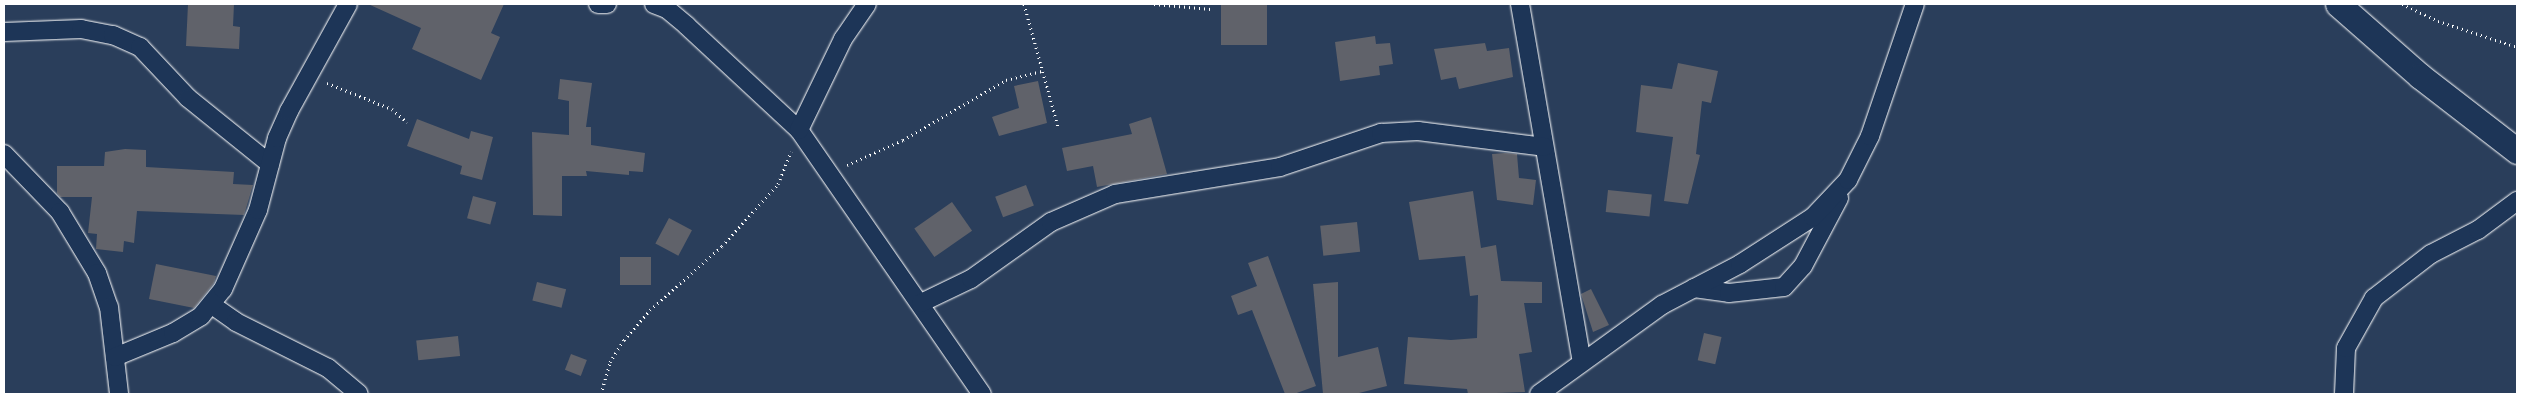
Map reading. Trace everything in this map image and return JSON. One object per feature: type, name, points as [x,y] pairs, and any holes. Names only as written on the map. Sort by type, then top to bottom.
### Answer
[{"type":"main road","points":[[2338,4],[2420,76],[2517,151]]},
{"type":"street","points":[[115,357],[173,334],[212,305],[242,255],[281,129],[312,66],[348,4]]},
{"type":"street","points":[[598,4],[607,4]]},
{"type":"street","points":[[654,4],[667,9],[687,26],[799,130],[827,169],[859,222],[921,303],[982,394]]},
{"type":"street","points":[[799,130],[843,39],[867,4]]},
{"type":"street","points":[[1520,4],[1582,362]]},
{"type":"street","points":[[1694,288],[1729,293],[1784,287],[1812,251],[1870,136],[1915,4]]},
{"type":"street","points":[[4,32],[81,30],[113,35],[140,47],[188,98],[270,164]]},
{"type":"street","points":[[921,303],[971,278],[1051,222],[1114,194],[1280,167],[1351,140],[1381,133],[1418,131],[1544,147]]},
{"type":"street","points":[[4,154],[37,184],[79,238],[108,307],[119,394]]},
{"type":"street","points":[[1538,394],[1628,326],[1777,243],[1813,217],[1848,180]]},
{"type":"street","points":[[2344,394],[2346,348],[2374,298],[2431,254],[2478,230],[2517,201]]},
{"type":"street","points":[[212,305],[236,322],[328,368],[359,394]]},
{"type":"path","points":[[1024,4],[1058,127]]},
{"type":"path","points":[[1154,4],[1211,9]]},
{"type":"path","points":[[2402,4],[2438,21],[2517,47]]},
{"type":"path","points":[[312,66],[333,87],[392,109],[407,122]]},
{"type":"path","points":[[827,169],[855,163],[887,148],[1006,80],[1043,71]]},
{"type":"path","points":[[601,394],[610,362],[624,340],[650,310],[722,246],[778,184],[799,130]]},
{"type":"building","points":[[188,4],[234,4],[233,26],[240,27],[239,49],[186,46]]},
{"type":"building","points":[[368,4],[504,4],[491,33],[500,37],[481,80],[412,49],[421,28]]},
{"type":"building","points":[[1221,4],[1267,4],[1267,45],[1221,45]]},
{"type":"building","points":[[1375,36],[1376,44],[1390,43],[1393,64],[1379,66],[1380,75],[1340,81],[1335,42]]},
{"type":"building","points":[[1485,43],[1487,51],[1509,48],[1513,77],[1459,89],[1456,77],[1441,80],[1434,49]]},
{"type":"building","points":[[1678,63],[1718,71],[1711,103],[1702,101],[1696,154],[1700,155],[1688,204],[1664,201],[1673,137],[1636,132],[1641,85],[1672,89]]},
{"type":"building","points":[[560,79],[592,83],[586,127],[591,127],[591,145],[645,153],[643,172],[629,171],[629,175],[586,171],[587,176],[562,176],[562,216],[533,215],[532,132],[569,135],[569,101],[558,99]]},
{"type":"building","points":[[1038,81],[1047,123],[999,136],[992,117],[1019,108],[1014,86]]},
{"type":"building","points":[[1151,117],[1167,174],[1097,187],[1093,166],[1067,171],[1062,148],[1132,134],[1129,124]]},
{"type":"building","points":[[417,119],[469,139],[471,131],[493,137],[482,180],[460,174],[462,166],[407,146]]},
{"type":"building","points":[[125,149],[146,150],[146,167],[234,172],[233,184],[253,185],[244,215],[137,211],[134,243],[124,241],[123,252],[96,249],[97,234],[88,233],[92,197],[60,197],[57,193],[57,166],[104,166],[105,152]]},
{"type":"building","points":[[1492,154],[1517,154],[1519,178],[1536,180],[1533,205],[1497,200]]},
{"type":"building","points":[[1026,185],[1034,206],[1003,217],[995,197]]},
{"type":"building","points":[[1608,190],[1652,195],[1649,216],[1606,212]]},
{"type":"building","points":[[1473,191],[1481,248],[1496,245],[1501,281],[1542,282],[1542,303],[1524,303],[1532,352],[1519,354],[1525,392],[1468,394],[1467,389],[1404,384],[1408,337],[1451,340],[1477,338],[1478,295],[1470,296],[1465,256],[1419,260],[1409,202]]},
{"type":"building","points":[[473,196],[496,202],[490,224],[467,218]]},
{"type":"building","points":[[952,202],[972,231],[934,257],[914,228]]},
{"type":"building","points":[[669,218],[692,230],[678,256],[655,244]]},
{"type":"building","points":[[1357,222],[1360,252],[1323,256],[1320,226]]},
{"type":"building","points":[[1268,256],[1316,386],[1294,394],[1285,394],[1252,310],[1238,315],[1231,296],[1257,286],[1248,263]]},
{"type":"building","points":[[620,257],[651,257],[651,285],[620,285]]},
{"type":"building","points":[[156,264],[216,276],[214,283],[194,308],[149,299]]},
{"type":"building","points":[[537,282],[566,289],[562,308],[532,300]]},
{"type":"building","points":[[1338,282],[1338,357],[1378,347],[1387,386],[1355,394],[1323,394],[1313,284]]},
{"type":"building","points":[[1591,289],[1609,325],[1593,332],[1581,294]]},
{"type":"building","points":[[1704,333],[1722,337],[1715,364],[1698,360]]},
{"type":"building","points":[[458,336],[460,356],[418,360],[416,340]]},
{"type":"building","points":[[571,354],[587,360],[581,376],[565,370]]}]
